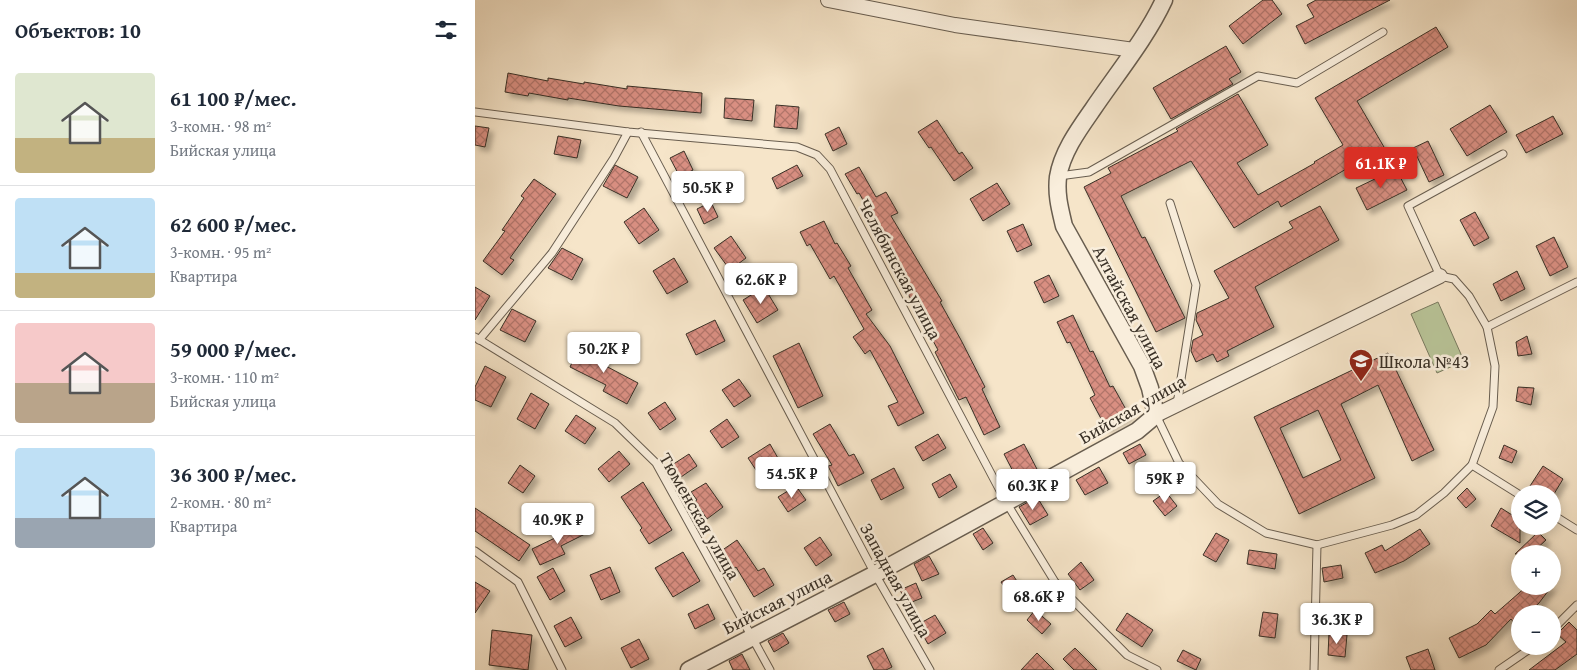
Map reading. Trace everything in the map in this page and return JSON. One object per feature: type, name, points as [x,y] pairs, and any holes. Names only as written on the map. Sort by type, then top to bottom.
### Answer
[{"type":"street","points":[[828,0],[955,25],[1134,50]]},
{"type":"street","name":"Алтайская улица","points":[[1156,415],[1150,388],[1142,366],[1064,226],[1057,201],[1059,176],[1064,157],[1077,132],[1134,50],[1164,0]]},
{"type":"street","name":"Бийская улица","points":[[689,670],[875,574],[1137,431],[1156,415],[1440,276]]},
{"type":"lane","points":[[1059,176],[1089,172],[1258,76],[1297,82],[1383,32]]},
{"type":"lane","name":"Челябинская улица","points":[[475,112],[628,132],[797,147],[817,155],[831,169],[1006,502],[1055,582],[1127,655],[1157,670]]},
{"type":"lane","points":[[477,338],[552,253],[614,158],[628,132]]},
{"type":"lane","name":"Западная улица","points":[[641,132],[875,574],[930,670]]},
{"type":"lane","points":[[1440,276],[1408,206],[1503,154]]},
{"type":"lane","points":[[1170,203],[1196,286],[1177,404]]},
{"type":"lane","name":"Алтайская улица","points":[[1156,415],[1179,462],[1218,504],[1266,533],[1317,545],[1392,525],[1416,515],[1444,493],[1472,465],[1493,407],[1495,366],[1487,327],[1469,296],[1454,279],[1440,276]]},
{"type":"lane","points":[[1487,327],[1577,282]]},
{"type":"lane","name":"Тюменская улица","points":[[477,338],[615,423],[656,463],[771,670]]},
{"type":"lane","points":[[1472,465],[1511,489]]},
{"type":"lane","points":[[1561,520],[1577,530]]},
{"type":"lane","points":[[1314,670],[1317,545]]},
{"type":"lane","points":[[475,551],[518,582],[562,670]]},
{"type":"lane","points":[[1561,621],[1577,605]]},
{"type":"lane","points":[[1499,670],[1521,655]]},
{"type":"green space","points":[[1438,302],[1464,361],[1437,373],[1411,314]]},
{"type":"building","points":[[1263,0],[1272,0],[1282,14],[1243,44],[1229,26]]},
{"type":"building","points":[[1316,0],[1390,0],[1305,44],[1296,26],[1314,17],[1307,5]]},
{"type":"building","points":[[1436,27],[1448,47],[1357,101],[1384,147],[1281,207],[1278,201],[1234,228],[1191,161],[1121,196],[1142,238],[1145,237],[1185,318],[1156,332],[1084,187],[1111,173],[1108,168],[1178,131],[1176,129],[1238,94],[1268,145],[1237,163],[1258,195],[1343,145],[1315,98]]},
{"type":"building","points":[[1226,46],[1241,72],[1229,79],[1233,84],[1171,119],[1153,88]]},
{"type":"building","points":[[508,73],[548,81],[548,78],[627,89],[627,86],[702,93],[701,113],[619,106],[529,93],[528,96],[505,92]]},
{"type":"building","points":[[725,98],[754,100],[752,121],[724,118]]},
{"type":"building","points":[[776,105],[799,107],[797,129],[774,127]]},
{"type":"building","points":[[1490,105],[1507,132],[1467,156],[1450,129]]},
{"type":"building","points":[[1553,116],[1563,134],[1526,153],[1516,135]]},
{"type":"building","points":[[937,120],[959,154],[962,152],[973,168],[954,181],[931,147],[929,148],[918,132]]},
{"type":"building","points":[[475,126],[489,128],[485,147],[475,145]]},
{"type":"building","points":[[839,127],[847,144],[833,151],[825,134]]},
{"type":"building","points":[[558,136],[581,140],[577,158],[554,154]]},
{"type":"building","points":[[1428,141],[1444,175],[1429,182],[1413,148]]},
{"type":"building","points":[[684,151],[693,170],[680,177],[670,158]]},
{"type":"building","points":[[615,165],[638,177],[627,198],[603,186]]},
{"type":"building","points":[[797,165],[803,176],[777,189],[772,178]]},
{"type":"building","points":[[859,167],[876,197],[886,192],[898,213],[891,216],[942,301],[940,302],[985,387],[982,389],[1000,427],[984,435],[966,397],[959,400],[935,352],[938,350],[893,266],[898,264],[859,193],[857,194],[845,174]]},
{"type":"building","points":[[1396,169],[1407,190],[1367,210],[1356,188]]},
{"type":"building","points":[[534,179],[556,194],[510,258],[514,260],[502,275],[483,261],[505,231],[502,230],[524,198],[521,196]]},
{"type":"building","points":[[997,183],[1010,204],[983,221],[970,199]]},
{"type":"building","points":[[711,202],[718,217],[704,224],[697,209]]},
{"type":"building","points":[[1320,206],[1339,240],[1255,287],[1274,327],[1227,351],[1229,356],[1217,362],[1213,354],[1196,362],[1191,351],[1193,340],[1203,335],[1196,320],[1197,313],[1229,298],[1214,271],[1293,228],[1289,222]]},
{"type":"building","points":[[644,208],[659,230],[639,244],[624,222]]},
{"type":"building","points":[[1475,212],[1489,238],[1474,246],[1460,220]]},
{"type":"building","points":[[824,221],[835,244],[837,243],[851,266],[848,268],[872,310],[866,314],[890,346],[924,413],[898,426],[888,406],[898,402],[870,350],[865,354],[853,337],[864,329],[834,276],[830,279],[810,244],[807,246],[800,232]]},
{"type":"building","points":[[1023,224],[1032,245],[1017,252],[1007,231]]},
{"type":"building","points":[[731,236],[746,258],[730,270],[714,248]]},
{"type":"building","points":[[1554,237],[1568,267],[1550,276],[1536,246]]},
{"type":"building","points":[[562,248],[583,259],[572,280],[548,268]]},
{"type":"building","points":[[674,258],[688,282],[667,294],[653,271]]},
{"type":"building","points":[[1517,271],[1525,289],[1501,301],[1493,284]]},
{"type":"building","points":[[1049,275],[1059,296],[1044,303],[1034,282]]},
{"type":"building","points":[[475,287],[490,296],[475,320]]},
{"type":"building","points":[[764,287],[778,310],[757,323],[743,300]]},
{"type":"building","points":[[512,309],[536,321],[525,342],[500,330]]},
{"type":"building","points":[[1073,315],[1090,352],[1093,351],[1110,387],[1113,386],[1129,415],[1106,428],[1090,398],[1095,395],[1070,342],[1067,343],[1057,322]]},
{"type":"building","points":[[715,320],[725,341],[696,355],[686,334]]},
{"type":"building","points":[[1527,336],[1532,354],[1518,356],[1516,342]]},
{"type":"building","points":[[799,343],[823,396],[798,408],[773,356]]},
{"type":"building","points":[[580,345],[605,358],[602,364],[638,383],[627,404],[603,391],[606,385],[570,367]]},
{"type":"building","points":[[1388,353],[1434,450],[1412,461],[1378,385],[1341,404],[1375,478],[1299,514],[1254,417]],"holes":[[[1318,410],[1341,460],[1303,478],[1280,428]]]},
{"type":"building","points":[[485,366],[506,377],[491,407],[475,400],[475,387]]},
{"type":"building","points":[[739,379],[751,396],[734,407],[722,390]]},
{"type":"building","points":[[1518,387],[1534,388],[1531,405],[1516,401]]},
{"type":"building","points":[[531,393],[549,404],[535,429],[517,419]]},
{"type":"building","points":[[665,402],[676,419],[660,430],[648,413]]},
{"type":"building","points":[[576,415],[596,428],[585,444],[565,431]]},
{"type":"building","points":[[727,419],[739,437],[722,448],[710,431]]},
{"type":"building","points":[[830,424],[849,456],[854,454],[864,473],[838,486],[828,466],[832,465],[813,434]]},
{"type":"building","points":[[938,434],[946,448],[923,461],[915,447]]},
{"type":"building","points":[[770,444],[779,460],[758,473],[748,458]]},
{"type":"building","points":[[1024,444],[1039,473],[1019,483],[1004,454]]},
{"type":"building","points":[[1140,444],[1146,455],[1129,464],[1123,453]]},
{"type":"building","points":[[1504,445],[1517,451],[1512,463],[1499,458]]},
{"type":"building","points":[[619,451],[630,464],[609,482],[598,469]]},
{"type":"building","points":[[689,454],[697,466],[681,477],[672,465]]},
{"type":"building","points":[[520,465],[535,476],[523,493],[508,483]]},
{"type":"building","points":[[1543,466],[1563,479],[1559,485],[1531,485]]},
{"type":"building","points":[[1099,467],[1108,483],[1085,495],[1076,480]]},
{"type":"building","points":[[894,468],[904,488],[881,500],[871,480]]},
{"type":"building","points":[[950,474],[957,487],[939,498],[932,484]]},
{"type":"building","points":[[643,482],[672,530],[649,544],[640,530],[642,528],[621,497]]},
{"type":"building","points":[[706,483],[723,507],[707,519],[691,492]]},
{"type":"building","points":[[796,486],[806,500],[788,512],[778,497]]},
{"type":"building","points":[[1467,488],[1476,499],[1466,508],[1457,498]]},
{"type":"building","points":[[1166,492],[1177,506],[1165,516],[1153,501]]},
{"type":"building","points":[[1037,497],[1048,515],[1030,525],[1019,507]]},
{"type":"building","points":[[475,508],[530,545],[519,561],[475,531]]},
{"type":"building","points":[[1501,508],[1511,514],[1511,535],[1520,535],[1520,543],[1491,526]]},
{"type":"building","points":[[583,522],[589,532],[561,546],[565,554],[540,565],[532,549],[558,538]]},
{"type":"building","points":[[983,528],[993,543],[983,550],[973,534]]},
{"type":"building","points":[[1420,529],[1430,544],[1404,561],[1375,573],[1365,553],[1382,545],[1385,551]]},
{"type":"building","points":[[1216,533],[1229,540],[1216,562],[1203,555]]},
{"type":"building","points":[[1535,535],[1541,535],[1546,540],[1541,545],[1524,545]]},
{"type":"building","points":[[820,537],[832,555],[816,566],[804,548]]},
{"type":"building","points":[[737,540],[758,571],[764,568],[774,585],[754,597],[736,567],[733,569],[721,551]]},
{"type":"building","points":[[1249,550],[1277,554],[1275,569],[1247,564]]},
{"type":"building","points":[[683,552],[700,581],[673,597],[655,568]]},
{"type":"building","points":[[929,556],[939,574],[922,581],[914,564]]},
{"type":"building","points":[[1081,562],[1094,580],[1080,590],[1068,574]]},
{"type":"building","points":[[1341,565],[1343,578],[1324,582],[1322,568]]},
{"type":"building","points":[[610,567],[620,592],[601,600],[590,575]]},
{"type":"building","points":[[553,568],[565,591],[550,600],[537,577]]},
{"type":"building","points":[[1013,575],[1022,589],[1010,596],[1001,582]]},
{"type":"building","points":[[475,582],[490,591],[475,613]]},
{"type":"building","points":[[916,583],[922,598],[907,604],[900,590]]},
{"type":"building","points":[[1517,595],[1545,595],[1537,605],[1511,605],[1511,619],[1486,645],[1459,658],[1449,638],[1477,624],[1491,610],[1495,614]]},
{"type":"building","points":[[844,602],[850,614],[835,622],[828,610]]},
{"type":"building","points":[[708,604],[715,619],[695,629],[688,614]]},
{"type":"building","points":[[1035,610],[1051,624],[1042,634],[1027,620]]},
{"type":"building","points":[[1263,612],[1278,614],[1275,638],[1259,636]]},
{"type":"building","points":[[1127,613],[1153,630],[1142,647],[1116,630]]},
{"type":"building","points":[[935,615],[946,633],[928,644],[917,625]]},
{"type":"building","points":[[571,617],[582,638],[565,647],[554,626]]},
{"type":"building","points":[[1569,622],[1577,630],[1577,654],[1555,670],[1529,670],[1549,655],[1561,655],[1561,646],[1566,642],[1561,638],[1561,630]]},
{"type":"building","points":[[492,630],[532,635],[528,670],[489,665]]},
{"type":"building","points":[[783,633],[789,643],[774,652],[768,641]]},
{"type":"building","points":[[1329,633],[1347,635],[1345,657],[1328,655]]},
{"type":"building","points":[[639,639],[649,659],[631,668],[621,648]]},
{"type":"building","points":[[883,648],[892,667],[886,670],[874,670],[867,656]]},
{"type":"building","points":[[1075,648],[1097,670],[1074,670],[1063,659]]},
{"type":"building","points":[[1428,649],[1435,670],[1411,670],[1406,657]]},
{"type":"building","points":[[1183,650],[1201,659],[1196,670],[1177,661]]},
{"type":"building","points":[[1037,653],[1054,670],[1021,670]]},
{"type":"building","points":[[742,654],[750,670],[733,670],[729,661]]},
{"type":"place","name":"Школа №43","points":[[1361,382]]}]
